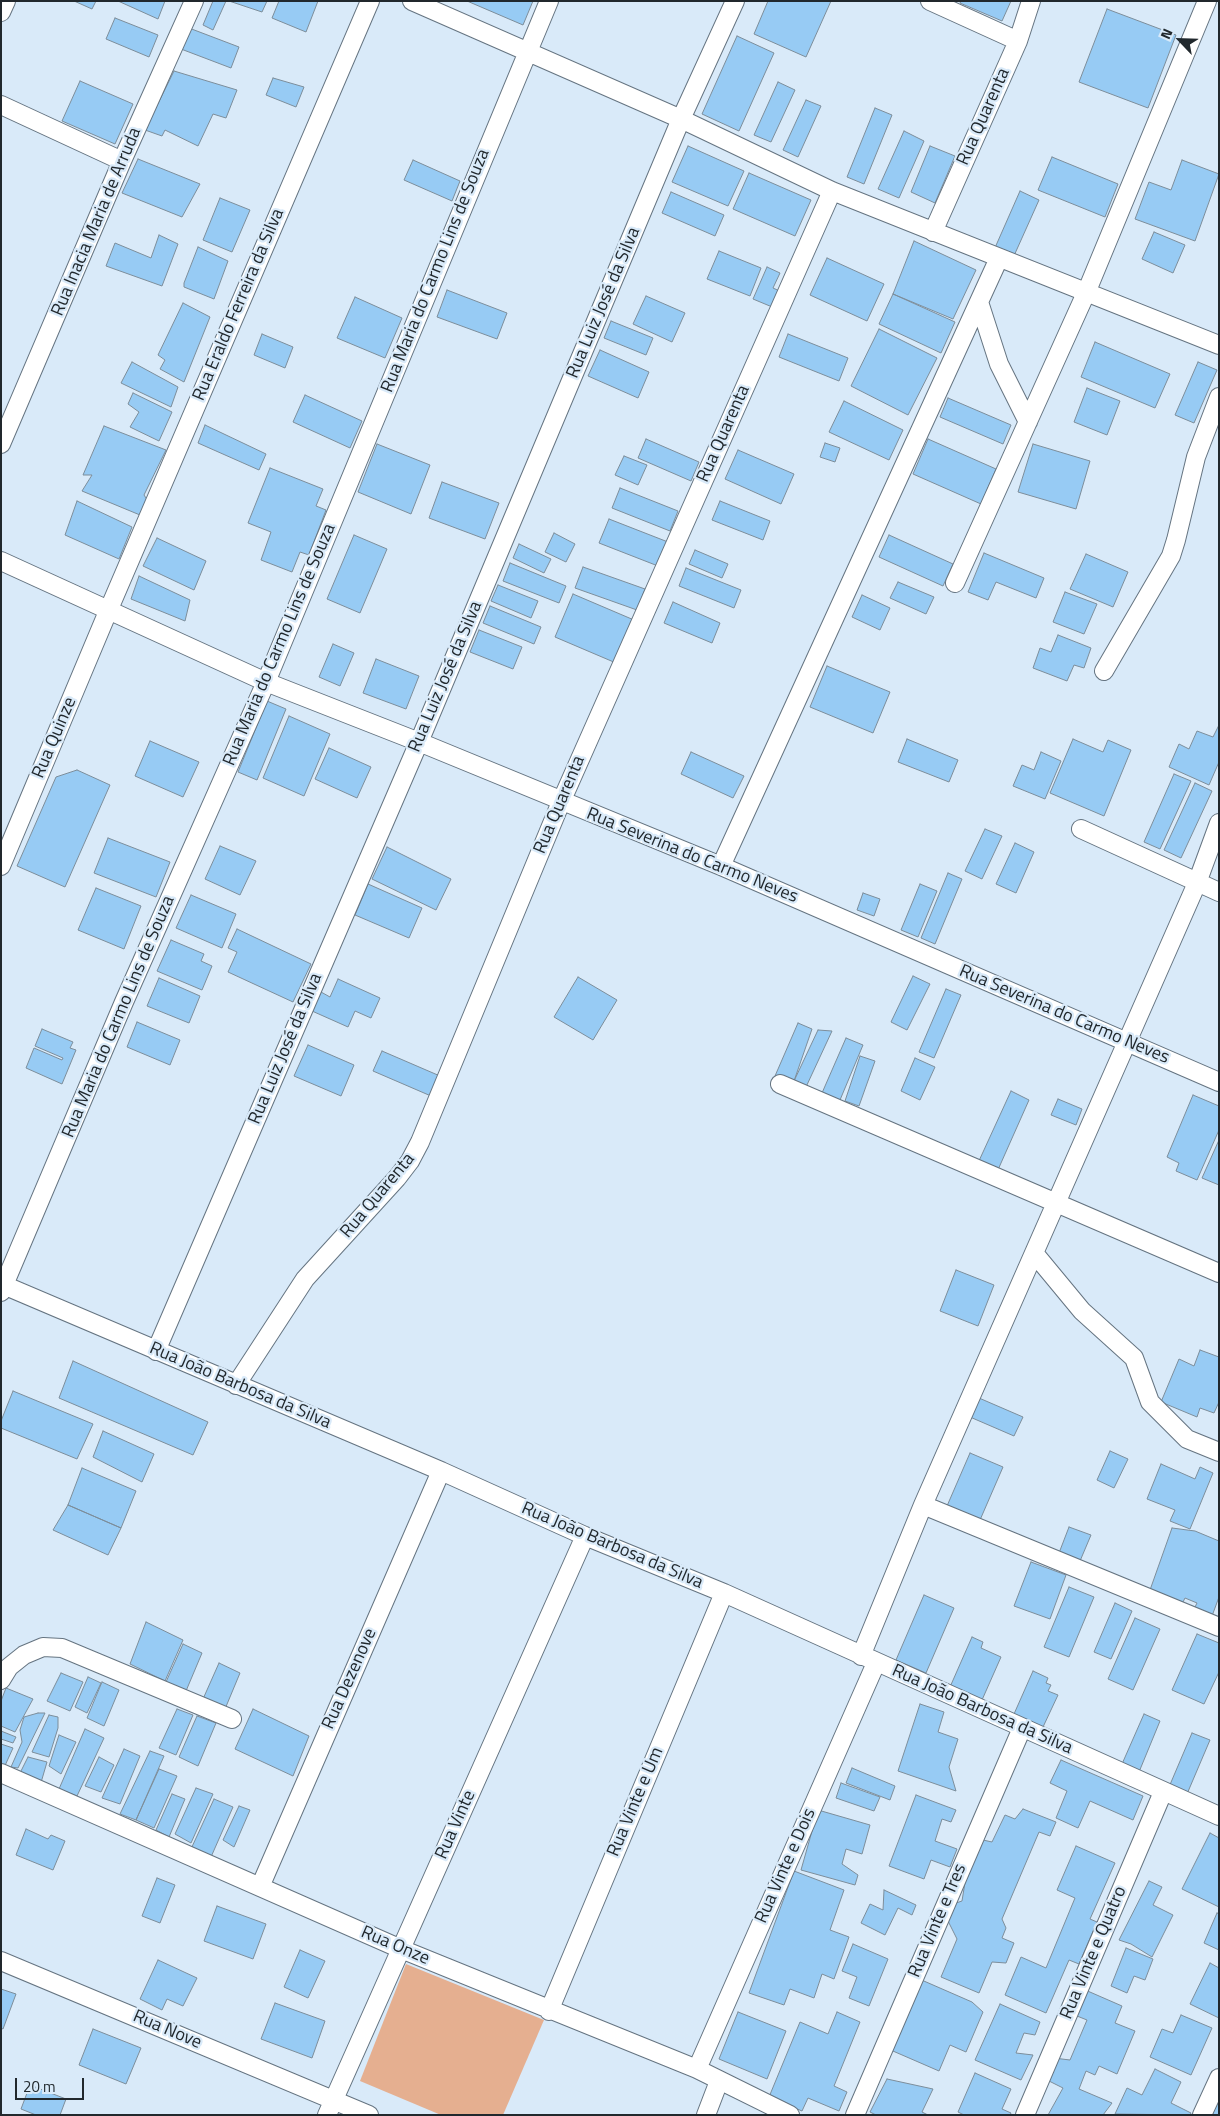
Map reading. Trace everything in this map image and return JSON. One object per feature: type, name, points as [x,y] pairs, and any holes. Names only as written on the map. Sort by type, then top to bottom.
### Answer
[{"type":"street","points":[[1,12],[6,1]]},
{"type":"street","name":"Rua Inacia Maria de Arruda","points":[[1,444],[122,161],[194,1]]},
{"type":"street","name":"Rua Eraldo Ferreira da Silva","points":[[108,609],[370,1]]},
{"type":"street","points":[[412,1],[528,50],[681,119],[832,191],[1219,345]]},
{"type":"street","name":"Rua Maria do Carmo Lins de Souza","points":[[2,1287],[124,1002],[266,682],[549,1]]},
{"type":"street","name":"Rua Luiz José da Silva","points":[[156,1351],[419,742],[681,119],[735,1]]},
{"type":"street","points":[[930,1],[1018,41]]},
{"type":"street","name":"Rua Quarenta","points":[[933,232],[1018,41],[1031,1]]},
{"type":"street","points":[[955,583],[1086,293],[1207,1]]},
{"type":"street","points":[[1,104],[122,161]]},
{"type":"street","name":"Rua Quarenta","points":[[236,1385],[305,1279],[397,1178],[410,1161],[420,1142],[561,802],[832,191]]},
{"type":"street","points":[[721,866],[999,258]]},
{"type":"street","points":[[979,302],[999,364],[1028,422]]},
{"type":"street","points":[[1104,670],[1170,556],[1176,540],[1196,457],[1219,397]]},
{"type":"street","name":"Rua Severina do Carmo Neves","points":[[1,561],[266,682],[419,742],[561,802],[721,866],[1219,1082]]},
{"type":"street","name":"Rua Quinze","points":[[1,866],[108,609]]},
{"type":"street","name":"Rua Vinte e Dois","points":[[697,2070],[869,1659],[923,1505],[1128,1042],[1197,883],[1219,823]]},
{"type":"street","points":[[1081,829],[1219,892]]},
{"type":"street","points":[[780,1084],[1219,1273]]},
{"type":"street","points":[[1034,1253],[1082,1311],[1134,1358],[1150,1402],[1187,1439],[1219,1452]]},
{"type":"street","name":"Rua João Barbosa da Silva","points":[[2,1287],[441,1471],[585,1536],[724,1593],[1219,1816]]},
{"type":"street","name":"Rua Dezenove","points":[[260,1887],[441,1471]]},
{"type":"street","points":[[923,1505],[1219,1627]]},
{"type":"street","name":"Rua Vinte","points":[[330,2107],[585,1536]]},
{"type":"street","name":"Rua Vinte e Um","points":[[549,2011],[724,1593]]},
{"type":"street","points":[[1,1680],[9,1667],[24,1655],[43,1647],[62,1648],[232,1719]]},
{"type":"street","name":"Rua Vinte e Tres","points":[[855,2115],[1022,1728]]},
{"type":"street","name":"Rua Onze","points":[[1,1773],[401,1949],[697,2070],[790,2115]]},
{"type":"street","name":"Rua Vinte e Quatro","points":[[1024,2115],[1163,1792]]},
{"type":"street","name":"Rua Nove","points":[[1,1961],[330,2107],[369,2115]]},
{"type":"street","points":[[1202,2115],[1219,2078]]},
{"type":"street","points":[[706,2115],[719,2082]]},
{"type":"shaded area","points":[[406,1964],[544,2020],[503,2115],[441,2115],[360,2081]]},
{"type":"building","points":[[74,1],[96,1],[92,9]]},
{"type":"building","points":[[118,1],[165,1],[158,19]]},
{"type":"building","points":[[213,1],[226,1],[213,30],[203,25]]},
{"type":"building","points":[[229,1],[267,1],[262,12]]},
{"type":"building","points":[[279,1],[318,1],[306,32],[272,18]]},
{"type":"building","points":[[467,1],[533,1],[523,25]]},
{"type":"building","points":[[768,1],[831,1],[806,57],[754,34]]},
{"type":"building","points":[[961,1],[1011,1],[1002,21],[960,3]]},
{"type":"building","points":[[1107,9],[1176,35],[1148,108],[1079,82]]},
{"type":"building","points":[[115,18],[158,35],[149,57],[106,39]]},
{"type":"building","points":[[189,28],[239,47],[231,68],[181,49]]},
{"type":"building","points":[[737,36],[774,53],[739,131],[702,114]]},
{"type":"building","points":[[174,71],[237,90],[226,118],[213,114],[198,146],[165,130],[162,136],[145,130]]},
{"type":"building","points":[[273,78],[304,87],[296,107],[266,95]]},
{"type":"building","points":[[80,81],[133,104],[115,144],[62,121]]},
{"type":"building","points":[[778,82],[795,90],[771,142],[754,135]]},
{"type":"building","points":[[806,100],[821,106],[798,157],[783,150]]},
{"type":"building","points":[[875,108],[892,115],[864,184],[847,177]]},
{"type":"building","points":[[904,131],[924,141],[899,198],[878,189]]},
{"type":"building","points":[[688,146],[744,171],[728,206],[672,182]]},
{"type":"building","points":[[930,146],[955,156],[935,203],[911,192]]},
{"type":"building","points":[[1052,157],[1118,184],[1105,217],[1038,190]]},
{"type":"building","points":[[138,159],[200,184],[182,217],[122,193]]},
{"type":"building","points":[[413,160],[460,181],[452,201],[404,180]]},
{"type":"building","points":[[1182,160],[1219,174],[1195,241],[1135,219],[1149,182],[1171,190]]},
{"type":"building","points":[[749,173],[811,200],[795,236],[733,209]]},
{"type":"building","points":[[1020,191],[1039,200],[1013,258],[994,250]]},
{"type":"building","points":[[671,192],[724,215],[715,236],[662,213]]},
{"type":"building","points":[[220,198],[250,210],[232,252],[203,240]]},
{"type":"building","points":[[1154,232],[1185,245],[1173,273],[1142,259]]},
{"type":"building","points":[[159,235],[178,244],[162,286],[106,266],[115,243],[151,258]]},
{"type":"building","points":[[914,241],[976,270],[953,319],[893,294]]},
{"type":"building","points":[[198,247],[228,261],[214,299],[184,287]]},
{"type":"building","points":[[719,251],[761,268],[750,296],[707,279]]},
{"type":"building","points":[[827,258],[884,284],[867,321],[810,295]]},
{"type":"building","points":[[767,267],[780,273],[773,288],[784,293],[777,309],[753,299]]},
{"type":"building","points":[[447,290],[507,313],[497,339],[437,317]]},
{"type":"building","points":[[893,294],[955,322],[941,353],[879,324]]},
{"type":"building","points":[[646,296],[685,313],[672,342],[633,324]]},
{"type":"building","points":[[355,297],[402,318],[385,358],[337,338]]},
{"type":"building","points":[[183,303],[210,317],[184,382],[160,369],[165,360],[158,355]]},
{"type":"building","points":[[611,321],[653,338],[646,355],[604,338]]},
{"type":"building","points":[[879,329],[937,358],[908,415],[851,386]]},
{"type":"building","points":[[262,334],[293,347],[285,368],[254,355]]},
{"type":"building","points":[[788,334],[848,358],[839,381],[779,357]]},
{"type":"building","points":[[1095,342],[1170,374],[1155,408],[1081,377]]},
{"type":"building","points":[[600,350],[649,372],[638,398],[588,376]]},
{"type":"building","points":[[132,362],[178,387],[171,407],[121,383]]},
{"type":"building","points":[[1198,362],[1217,370],[1194,423],[1175,415]]},
{"type":"building","points":[[1087,388],[1120,401],[1107,435],[1074,422]]},
{"type":"building","points":[[133,393],[172,412],[159,441],[130,427],[139,412],[128,404]]},
{"type":"building","points":[[305,395],[362,421],[350,448],[293,422]]},
{"type":"building","points":[[948,398],[1011,425],[1003,444],[940,417]]},
{"type":"building","points":[[844,401],[903,430],[889,460],[829,432]]},
{"type":"building","points":[[205,425],[266,454],[259,470],[198,443]]},
{"type":"building","points":[[104,426],[166,450],[144,495],[148,501],[140,515],[82,491],[92,475],[83,475]]},
{"type":"building","points":[[646,439],[699,462],[691,481],[638,458]]},
{"type":"building","points":[[928,439],[996,469],[981,504],[913,474]]},
{"type":"building","points":[[825,443],[840,448],[835,462],[820,457]]},
{"type":"building","points":[[377,444],[430,465],[411,514],[358,492]]},
{"type":"building","points":[[1033,444],[1090,461],[1076,509],[1018,492]]},
{"type":"building","points":[[738,450],[794,474],[781,504],[725,479]]},
{"type":"building","points":[[624,456],[647,465],[638,485],[615,475]]},
{"type":"building","points":[[270,468],[323,489],[316,506],[326,510],[309,555],[300,552],[292,572],[261,560],[271,532],[248,523]]},
{"type":"building","points":[[442,482],[499,503],[485,539],[429,518]]},
{"type":"building","points":[[620,488],[678,511],[670,531],[612,508]]},
{"type":"building","points":[[77,501],[132,527],[119,559],[65,535]]},
{"type":"building","points":[[720,501],[770,521],[763,540],[712,520]]},
{"type":"building","points":[[609,519],[668,542],[658,566],[599,543]]},
{"type":"building","points":[[554,533],[575,544],[566,562],[545,552]]},
{"type":"building","points":[[354,535],[387,549],[360,613],[327,599]]},
{"type":"building","points":[[889,535],[953,564],[943,586],[879,557]]},
{"type":"building","points":[[157,538],[206,561],[194,590],[143,566]]},
{"type":"building","points":[[519,544],[551,559],[544,573],[513,558]]},
{"type":"building","points":[[695,550],[728,564],[722,578],[689,564]]},
{"type":"building","points":[[984,553],[1044,578],[1036,598],[996,582],[988,600],[968,592]]},
{"type":"building","points":[[1086,554],[1128,572],[1113,607],[1070,589]]},
{"type":"building","points":[[510,563],[566,586],[559,603],[503,581]]},
{"type":"building","points":[[583,567],[645,589],[637,610],[575,588]]},
{"type":"building","points":[[686,568],[741,590],[734,608],[679,586]]},
{"type":"building","points":[[139,576],[190,600],[185,621],[131,599]]},
{"type":"building","points":[[898,582],[934,597],[926,614],[890,598]]},
{"type":"building","points":[[498,585],[538,601],[531,618],[491,601]]},
{"type":"building","points":[[1065,592],[1097,604],[1084,634],[1053,622]]},
{"type":"building","points":[[573,594],[634,620],[616,663],[555,637]]},
{"type":"building","points":[[862,595],[890,608],[880,630],[852,617]]},
{"type":"building","points":[[673,602],[720,623],[712,643],[664,623]]},
{"type":"building","points":[[490,606],[541,627],[534,644],[483,623]]},
{"type":"building","points":[[479,630],[522,647],[513,669],[470,652]]},
{"type":"building","points":[[1058,635],[1091,648],[1084,668],[1074,665],[1067,681],[1033,668],[1040,648],[1051,652]]},
{"type":"building","points":[[333,644],[354,653],[340,686],[319,677]]},
{"type":"building","points":[[376,659],[419,676],[406,709],[363,693]]},
{"type":"building","points":[[827,666],[890,692],[873,733],[810,707]]},
{"type":"building","points":[[267,701],[286,709],[257,780],[238,772]]},
{"type":"building","points":[[289,716],[330,734],[304,796],[263,778]]},
{"type":"building","points":[[1219,725],[1219,762],[1209,785],[1169,767],[1179,744],[1189,749],[1197,731],[1213,737]]},
{"type":"building","points":[[907,739],[958,760],[949,782],[898,762]]},
{"type":"building","points":[[1073,739],[1103,752],[1108,740],[1131,750],[1104,816],[1050,793]]},
{"type":"building","points":[[150,741],[199,762],[183,797],[135,776]]},
{"type":"building","points":[[329,748],[371,767],[357,798],[315,779]]},
{"type":"building","points":[[691,752],[744,776],[733,798],[681,774]]},
{"type":"building","points":[[1041,752],[1061,761],[1045,799],[1013,786],[1022,765],[1034,770]]},
{"type":"building","points":[[77,770],[110,785],[65,887],[17,866],[56,777]]},
{"type":"building","points":[[1174,774],[1191,781],[1160,849],[1144,842]]},
{"type":"building","points":[[1195,783],[1212,791],[1181,858],[1164,850]]},
{"type":"building","points":[[985,829],[1002,836],[982,879],[965,871]]},
{"type":"building","points":[[108,838],[170,862],[156,897],[94,873]]},
{"type":"building","points":[[1015,843],[1034,852],[1016,893],[996,884]]},
{"type":"building","points":[[220,846],[256,861],[240,895],[205,879]]},
{"type":"building","points":[[387,847],[451,879],[436,910],[372,879]]},
{"type":"building","points":[[948,873],[962,879],[935,944],[921,938]]},
{"type":"building","points":[[368,884],[422,908],[409,938],[355,915]]},
{"type":"building","points":[[920,884],[937,891],[918,937],[901,930]]},
{"type":"building","points":[[96,888],[141,906],[124,949],[78,930]]},
{"type":"building","points":[[863,893],[880,899],[874,916],[857,910]]},
{"type":"building","points":[[191,895],[236,914],[222,948],[176,928]]},
{"type":"building","points":[[237,929],[311,964],[293,1002],[228,972],[237,952],[228,948]]},
{"type":"building","points":[[171,940],[204,954],[201,961],[212,966],[202,990],[157,971]]},
{"type":"building","points":[[913,976],[930,984],[907,1030],[891,1022]]},
{"type":"building","points":[[578,977],[617,1000],[593,1040],[554,1017]]},
{"type":"building","points":[[159,978],[200,996],[189,1023],[147,1006]]},
{"type":"building","points":[[338,979],[380,998],[371,1018],[355,1011],[348,1027],[312,1011],[321,992],[330,997]]},
{"type":"building","points":[[946,989],[961,995],[934,1058],[919,1052]]},
{"type":"building","points":[[137,1022],[180,1040],[170,1065],[127,1047]]},
{"type":"building","points":[[798,1023],[812,1029],[794,1081],[775,1076]]},
{"type":"building","points":[[42,1029],[73,1042],[70,1048],[76,1050],[62,1084],[26,1068],[34,1048],[62,1060],[63,1058],[35,1046]]},
{"type":"building","points":[[818,1030],[832,1031],[806,1087],[794,1081]]},
{"type":"building","points":[[846,1038],[863,1045],[840,1100],[822,1093]]},
{"type":"building","points":[[308,1045],[354,1065],[341,1096],[294,1076]]},
{"type":"building","points":[[382,1051],[440,1076],[431,1096],[373,1071]]},
{"type":"building","points":[[860,1056],[875,1061],[859,1106],[845,1101]]},
{"type":"building","points":[[915,1058],[935,1067],[920,1100],[901,1091]]},
{"type":"building","points":[[1011,1091],[1029,1100],[997,1172],[978,1163]]},
{"type":"building","points":[[1193,1095],[1219,1106],[1219,1130],[1197,1180],[1176,1171],[1179,1163],[1167,1157]]},
{"type":"building","points":[[1058,1099],[1082,1109],[1076,1125],[1051,1115]]},
{"type":"building","points":[[1219,1140],[1219,1185],[1202,1178]]},
{"type":"building","points":[[956,1270],[994,1285],[978,1326],[940,1311]]},
{"type":"building","points":[[1200,1350],[1219,1357],[1219,1402],[1214,1413],[1200,1408],[1197,1417],[1161,1402],[1179,1359],[1194,1366]]},
{"type":"building","points":[[73,1361],[208,1422],[193,1455],[59,1398]]},
{"type":"building","points":[[13,1391],[93,1424],[77,1459],[1,1428],[1,1421]]},
{"type":"building","points":[[979,1398],[1023,1417],[1014,1436],[970,1417]]},
{"type":"building","points":[[103,1431],[154,1454],[142,1482],[93,1457]]},
{"type":"building","points":[[1110,1451],[1128,1459],[1114,1488],[1097,1480]]},
{"type":"building","points":[[970,1453],[1003,1467],[980,1520],[947,1506]]},
{"type":"building","points":[[1161,1464],[1195,1479],[1200,1467],[1213,1473],[1190,1529],[1170,1521],[1175,1510],[1147,1499]]},
{"type":"building","points":[[82,1468],[136,1491],[121,1528],[68,1505]]},
{"type":"building","points":[[68,1505],[121,1528],[108,1555],[53,1530]]},
{"type":"building","points":[[1069,1527],[1091,1535],[1080,1561],[1059,1553]]},
{"type":"building","points":[[1172,1528],[1195,1531],[1219,1541],[1219,1597],[1212,1616],[1194,1609],[1197,1603],[1185,1598],[1181,1606],[1150,1590]]},
{"type":"building","points":[[1031,1562],[1066,1575],[1050,1619],[1014,1606]]},
{"type":"building","points":[[1069,1587],[1094,1597],[1069,1657],[1044,1647]]},
{"type":"building","points":[[924,1595],[954,1608],[926,1673],[896,1660]]},
{"type":"building","points":[[1115,1603],[1132,1611],[1111,1659],[1094,1652]]},
{"type":"building","points":[[1135,1618],[1160,1629],[1133,1690],[1108,1679]]},
{"type":"building","points":[[146,1622],[183,1640],[165,1681],[130,1664]]},
{"type":"building","points":[[1197,1634],[1219,1643],[1219,1672],[1204,1704],[1172,1690]]},
{"type":"building","points":[[972,1637],[983,1642],[981,1648],[1001,1657],[982,1700],[950,1687]]},
{"type":"building","points":[[183,1644],[202,1653],[186,1691],[166,1682]]},
{"type":"building","points":[[219,1663],[240,1673],[225,1709],[203,1699]]},
{"type":"building","points":[[1033,1671],[1048,1678],[1046,1683],[1051,1685],[1048,1691],[1058,1695],[1043,1727],[1014,1714]]},
{"type":"building","points":[[61,1673],[83,1682],[70,1711],[47,1701]]},
{"type":"building","points":[[88,1677],[101,1683],[87,1713],[75,1707]]},
{"type":"building","points":[[102,1682],[119,1690],[104,1726],[87,1718]]},
{"type":"building","points":[[6,1688],[33,1699],[15,1732],[1,1726],[1,1701]]},
{"type":"building","points":[[920,1704],[944,1712],[938,1732],[958,1739],[949,1767],[956,1791],[898,1771]]},
{"type":"building","points":[[177,1709],[193,1715],[176,1755],[159,1748]]},
{"type":"building","points":[[253,1709],[309,1736],[293,1776],[235,1749]]},
{"type":"building","points":[[45,1713],[18,1768],[11,1767],[22,1742],[20,1730],[24,1717]]},
{"type":"building","points":[[1144,1714],[1160,1721],[1139,1772],[1122,1764]]},
{"type":"building","points":[[49,1715],[58,1717],[58,1728],[49,1757],[32,1752]]},
{"type":"building","points":[[197,1716],[216,1723],[198,1766],[179,1757]]},
{"type":"building","points":[[85,1729],[104,1738],[77,1796],[59,1789]]},
{"type":"building","points":[[1,1731],[16,1737],[13,1743],[1,1739]]},
{"type":"building","points":[[1192,1733],[1210,1740],[1187,1794],[1169,1787]]},
{"type":"building","points":[[59,1735],[76,1742],[61,1774],[49,1766]]},
{"type":"building","points":[[1,1744],[13,1748],[3,1770],[1,1769]]},
{"type":"building","points":[[124,1749],[140,1756],[120,1804],[102,1798]]},
{"type":"building","points":[[150,1751],[164,1756],[136,1820],[120,1814]]},
{"type":"building","points":[[28,1757],[47,1762],[40,1786],[18,1777]]},
{"type":"building","points":[[99,1757],[114,1765],[101,1792],[85,1786]]},
{"type":"building","points":[[1061,1760],[1143,1796],[1133,1820],[1090,1801],[1078,1828],[1056,1818],[1067,1791],[1050,1783]]},
{"type":"building","points":[[852,1768],[895,1786],[890,1800],[846,1783]]},
{"type":"building","points":[[159,1769],[177,1776],[154,1828],[136,1820]]},
{"type":"building","points":[[841,1783],[880,1797],[874,1811],[836,1798]]},
{"type":"building","points":[[196,1788],[213,1794],[191,1843],[175,1834]]},
{"type":"building","points":[[172,1794],[185,1799],[169,1837],[156,1830]]},
{"type":"building","points":[[916,1795],[956,1810],[951,1822],[942,1819],[935,1841],[957,1849],[950,1867],[931,1860],[924,1879],[889,1866]]},
{"type":"building","points":[[214,1799],[233,1807],[211,1857],[191,1849]]},
{"type":"building","points":[[239,1806],[250,1810],[234,1847],[223,1840]]},
{"type":"building","points":[[1023,1809],[1056,1822],[1050,1836],[1039,1832],[1002,1919],[1006,1928],[1002,1938],[1014,1943],[1006,1963],[992,1962],[979,1993],[941,1977],[957,1939],[946,1917],[953,1904],[962,1901],[967,1870],[983,1840],[992,1842],[1005,1815],[1015,1819]]},
{"type":"building","points":[[818,1810],[870,1825],[862,1854],[846,1849],[842,1864],[858,1875],[855,1885],[801,1870]]},
{"type":"building","points":[[26,1829],[48,1839],[51,1835],[65,1841],[53,1870],[16,1855]]},
{"type":"building","points":[[1210,1833],[1219,1838],[1219,1907],[1182,1889]]},
{"type":"building","points":[[1076,1846],[1115,1863],[1090,1919],[1097,1922],[1079,1964],[1069,1960],[1046,2013],[1005,1995],[1021,1957],[1046,1968],[1075,1898],[1057,1890]]},
{"type":"building","points":[[794,1871],[844,1890],[830,1930],[849,1937],[834,1979],[822,1974],[814,1998],[790,1989],[784,2005],[749,1993]]},
{"type":"building","points":[[157,1878],[175,1885],[160,1923],[142,1916]]},
{"type":"building","points":[[1149,1881],[1162,1887],[1153,1905],[1173,1915],[1152,1957],[1131,1944],[1119,1940]]},
{"type":"building","points":[[884,1890],[916,1905],[912,1915],[898,1908],[885,1935],[861,1923],[870,1904],[883,1910]]},
{"type":"building","points":[[217,1906],[266,1924],[253,1959],[204,1941]]},
{"type":"building","points":[[1217,1913],[1219,1914],[1219,1950],[1204,1943]]},
{"type":"building","points":[[853,1944],[888,1959],[869,2006],[849,1998],[857,1977],[842,1971]]},
{"type":"building","points":[[1126,1948],[1153,1959],[1145,1980],[1134,1976],[1127,1993],[1111,1986]]},
{"type":"building","points":[[300,1950],[325,1961],[308,1998],[284,1987]]},
{"type":"building","points":[[158,1960],[197,1978],[183,2006],[167,1999],[162,2010],[140,1999]]},
{"type":"building","points":[[1210,1963],[1219,1968],[1219,2018],[1190,2004]]},
{"type":"building","points":[[917,1978],[972,2002],[983,2012],[966,2052],[950,2045],[939,2071],[886,2048]]},
{"type":"building","points":[[1,1989],[16,1994],[3,2029],[1,2028]]},
{"type":"building","points":[[1083,1989],[1122,2006],[1115,2023],[1135,2031],[1117,2074],[1099,2066],[1095,2075],[1086,2071],[1079,2089],[1112,2103],[1103,2115],[1048,2115],[1063,2088],[1043,2078],[1054,2058],[1070,2060],[1087,2020],[1072,2014]]},
{"type":"building","points":[[275,2003],[325,2021],[312,2058],[261,2039]]},
{"type":"building","points":[[1000,2004],[1040,2022],[1035,2035],[1024,2033],[1016,2053],[1033,2055],[1021,2080],[975,2060]]},
{"type":"building","points":[[738,2012],[786,2031],[767,2079],[719,2059]]},
{"type":"building","points":[[837,2012],[860,2022],[834,2086],[847,2092],[839,2111],[808,2098],[802,2111],[769,2097],[800,2022],[828,2034]]},
{"type":"building","points":[[1181,2015],[1212,2028],[1191,2075],[1150,2057],[1162,2029],[1173,2033]]},
{"type":"building","points":[[93,2029],[141,2048],[126,2084],[79,2065]]},
{"type":"building","points":[[1155,2069],[1181,2082],[1171,2103],[1191,2113],[1190,2115],[1115,2114],[1127,2088],[1142,2095]]},
{"type":"building","points":[[975,2073],[1011,2089],[1002,2109],[1011,2113],[1010,2115],[964,2115],[958,2112]]},
{"type":"building","points":[[887,2079],[933,2089],[922,2112],[928,2115],[876,2115],[870,2112]]},
{"type":"building","points":[[30,2085],[66,2099],[60,2115],[36,2115],[21,2109]]},
{"type":"building","points":[[1219,2099],[1219,2115],[1212,2115]]}]
